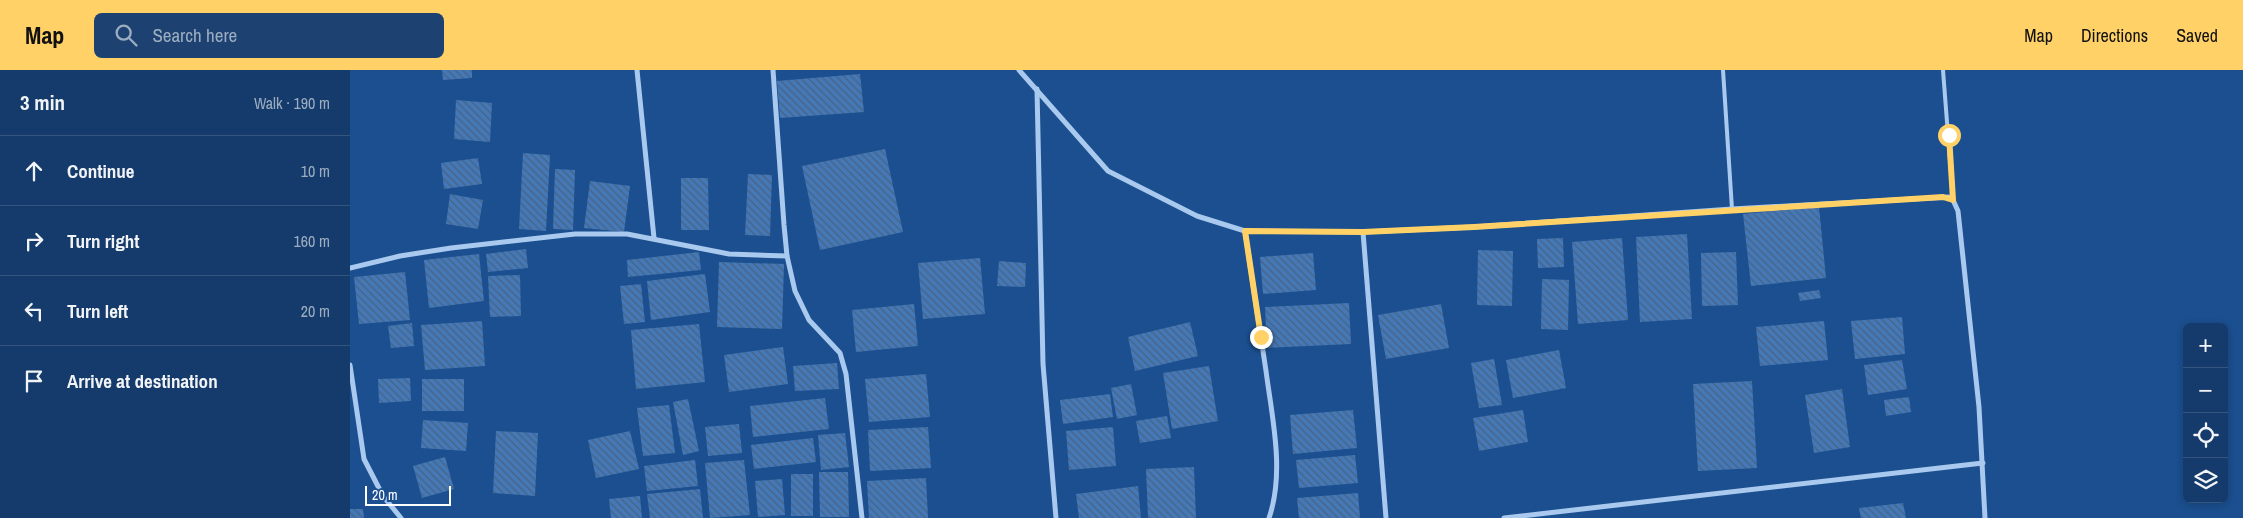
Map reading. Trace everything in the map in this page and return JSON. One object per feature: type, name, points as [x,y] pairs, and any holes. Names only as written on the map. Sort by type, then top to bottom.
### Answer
[{"type":"street","points":[[637,70],[654,238]]},
{"type":"street","points":[[773,70],[787,256],[795,291],[809,320],[840,352],[846,374],[862,518]]},
{"type":"street","points":[[1019,70],[1108,171],[1197,216],[1245,231],[1363,232],[1943,197],[1953,200],[1958,211],[1983,464],[1985,518]]},
{"type":"street","points":[[1037,89],[1043,364],[1056,518]]},
{"type":"street","points":[[1245,231],[1275,437],[1275,476],[1272,508],[1269,518]]},
{"type":"street","points":[[1363,232],[1386,518]]},
{"type":"street","points":[[350,268],[400,256],[451,248],[575,234],[627,234],[729,254],[787,256]]},
{"type":"street","points":[[350,365],[364,459],[383,496],[401,518]]},
{"type":"street","points":[[1504,518],[1983,464]]},
{"type":"lane","points":[[1723,70],[1732,209]]},
{"type":"lane","points":[[1943,70],[1953,200]]},
{"type":"building","points":[[442,70],[472,70],[472,78],[443,80]]},
{"type":"building","points":[[860,74],[864,112],[780,118],[777,81]]},
{"type":"building","points":[[456,100],[492,103],[490,142],[454,139]]},
{"type":"building","points":[[885,149],[903,232],[820,250],[802,166]]},
{"type":"building","points":[[523,153],[550,155],[546,231],[519,229]]},
{"type":"building","points":[[478,158],[482,184],[444,189],[441,163]]},
{"type":"building","points":[[555,169],[575,170],[573,230],[553,229]]},
{"type":"building","points":[[748,174],[772,175],[770,236],[745,235]]},
{"type":"building","points":[[681,178],[708,178],[709,230],[681,230]]},
{"type":"building","points":[[590,181],[630,186],[624,232],[584,228]]},
{"type":"building","points":[[450,194],[483,200],[478,229],[446,224]]},
{"type":"building","points":[[1819,207],[1826,278],[1751,286],[1743,214]]},
{"type":"building","points":[[1687,234],[1692,319],[1640,322],[1636,237]]},
{"type":"building","points":[[1563,238],[1564,267],[1538,268],[1537,239]]},
{"type":"building","points":[[1622,238],[1628,320],[1578,324],[1572,242]]},
{"type":"building","points":[[526,249],[528,268],[488,272],[486,254]]},
{"type":"building","points":[[1478,250],[1513,251],[1512,306],[1477,305]]},
{"type":"building","points":[[699,252],[701,270],[628,277],[627,260]]},
{"type":"building","points":[[1736,252],[1738,305],[1702,306],[1701,253]]},
{"type":"building","points":[[1313,253],[1316,290],[1263,294],[1260,257]]},
{"type":"building","points":[[479,254],[484,301],[429,308],[424,260]]},
{"type":"building","points":[[980,258],[985,314],[923,319],[918,263]]},
{"type":"building","points":[[999,261],[1026,263],[1025,287],[997,286]]},
{"type":"building","points":[[719,262],[784,264],[782,329],[717,327]]},
{"type":"building","points":[[405,272],[410,320],[359,324],[354,277]]},
{"type":"building","points":[[705,274],[710,312],[651,320],[647,281]]},
{"type":"building","points":[[520,275],[521,316],[490,317],[488,276]]},
{"type":"building","points":[[1542,279],[1569,280],[1568,330],[1541,329]]},
{"type":"building","points":[[641,284],[645,322],[624,324],[620,286]]},
{"type":"building","points":[[1819,290],[1821,298],[1800,301],[1798,293]]},
{"type":"building","points":[[1349,303],[1351,344],[1267,348],[1265,307]]},
{"type":"building","points":[[914,304],[918,346],[856,352],[852,310]]},
{"type":"building","points":[[1441,304],[1449,348],[1386,359],[1378,315]]},
{"type":"building","points":[[1902,317],[1905,354],[1855,359],[1851,321]]},
{"type":"building","points":[[482,321],[485,366],[425,370],[421,325]]},
{"type":"building","points":[[1824,321],[1828,360],[1760,366],[1756,327]]},
{"type":"building","points":[[1190,322],[1198,356],[1135,371],[1128,337]]},
{"type":"building","points":[[412,323],[414,346],[391,348],[388,326]]},
{"type":"building","points":[[699,324],[705,382],[636,389],[631,330]]},
{"type":"building","points":[[783,347],[788,384],[729,392],[724,355]]},
{"type":"building","points":[[1559,350],[1566,388],[1513,398],[1506,360]]},
{"type":"building","points":[[1494,359],[1502,405],[1479,408],[1471,363]]},
{"type":"building","points":[[1902,360],[1907,389],[1868,395],[1864,365]]},
{"type":"building","points":[[837,363],[839,389],[795,391],[793,366]]},
{"type":"building","points":[[1209,366],[1218,421],[1172,429],[1163,373]]},
{"type":"building","points":[[926,374],[930,417],[869,422],[865,379]]},
{"type":"building","points":[[410,378],[411,401],[379,403],[378,379]]},
{"type":"building","points":[[422,379],[464,379],[464,411],[422,411]]},
{"type":"building","points":[[1752,381],[1757,468],[1698,471],[1693,384]]},
{"type":"building","points":[[1131,384],[1137,415],[1117,419],[1111,388]]},
{"type":"building","points":[[1842,389],[1850,447],[1814,453],[1805,395]]},
{"type":"building","points":[[1110,394],[1113,417],[1063,424],[1060,400]]},
{"type":"building","points":[[1909,397],[1911,412],[1886,416],[1884,400]]},
{"type":"building","points":[[825,398],[829,429],[753,437],[750,406]]},
{"type":"building","points":[[688,399],[699,451],[683,455],[673,402]]},
{"type":"building","points":[[669,405],[675,453],[643,456],[637,408]]},
{"type":"building","points":[[1353,410],[1357,448],[1293,454],[1290,415]]},
{"type":"building","points":[[1523,410],[1528,442],[1479,451],[1473,418]]},
{"type":"building","points":[[1167,416],[1171,438],[1140,443],[1136,421]]},
{"type":"building","points":[[423,420],[468,423],[466,451],[421,448]]},
{"type":"building","points":[[739,424],[742,453],[708,456],[705,427]]},
{"type":"building","points":[[928,427],[931,468],[870,471],[868,430]]},
{"type":"building","points":[[1113,427],[1116,466],[1069,470],[1066,431]]},
{"type":"building","points":[[496,431],[538,433],[535,496],[493,493]]},
{"type":"building","points":[[630,431],[639,469],[596,478],[588,440]]},
{"type":"building","points":[[845,433],[849,467],[821,470],[818,435]]},
{"type":"building","points":[[813,438],[816,462],[754,469],[751,445]]},
{"type":"building","points":[[1355,455],[1358,483],[1299,488],[1296,460]]},
{"type":"building","points":[[445,457],[454,489],[422,498],[413,466]]},
{"type":"building","points":[[695,460],[698,486],[647,491],[644,466]]},
{"type":"building","points":[[744,460],[750,515],[710,518],[705,463]]},
{"type":"building","points":[[1194,467],[1196,518],[1148,518],[1146,469]]},
{"type":"building","points":[[819,472],[848,472],[849,517],[820,517]]},
{"type":"building","points":[[791,474],[813,474],[813,516],[791,516]]},
{"type":"building","points":[[926,478],[928,518],[869,518],[867,481]]},
{"type":"building","points":[[782,479],[785,515],[758,517],[755,481]]},
{"type":"building","points":[[1138,486],[1141,518],[1079,518],[1076,494]]},
{"type":"building","points":[[700,489],[703,518],[650,518],[647,494]]},
{"type":"building","points":[[1358,493],[1360,518],[1299,518],[1297,498]]},
{"type":"building","points":[[640,496],[642,518],[611,518],[609,499]]},
{"type":"building","points":[[1903,503],[1906,518],[1861,518],[1859,508]]},
{"type":"building","points":[[350,509],[363,509],[364,518],[350,518]]},
{"type":"route","points":[[1261,337],[1245,231],[1363,232],[1474,227],[1943,197],[1949,197],[1953,200],[1949,135]]}]
